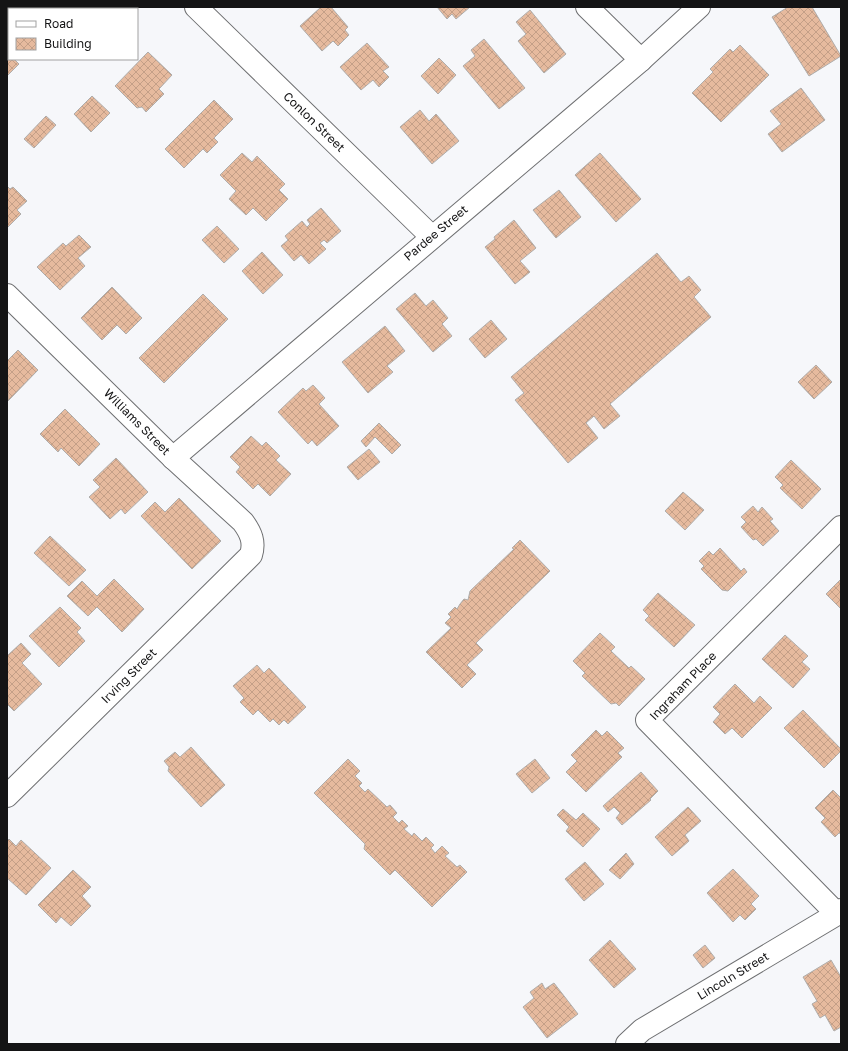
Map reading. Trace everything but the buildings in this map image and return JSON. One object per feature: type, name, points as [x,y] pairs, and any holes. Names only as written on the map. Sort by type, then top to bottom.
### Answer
[{"type":"street","name":"Conlon Street","points":[[196,7],[432,237]]},
{"type":"street","points":[[587,7],[641,60]]},
{"type":"street","name":"Pardee Street","points":[[173,458],[641,60],[699,7]]},
{"type":"street","name":"Williams Street","points":[[7,294],[173,458],[243,522],[250,531],[252,539],[253,547],[251,555]]},
{"type":"street","name":"Ingraham Place","points":[[839,912],[646,720],[841,527]]},
{"type":"street","name":"Irving Street","points":[[7,796],[251,555]]},
{"type":"street","name":"Lincoln Street","points":[[627,1044],[642,1030],[839,912]]}]
